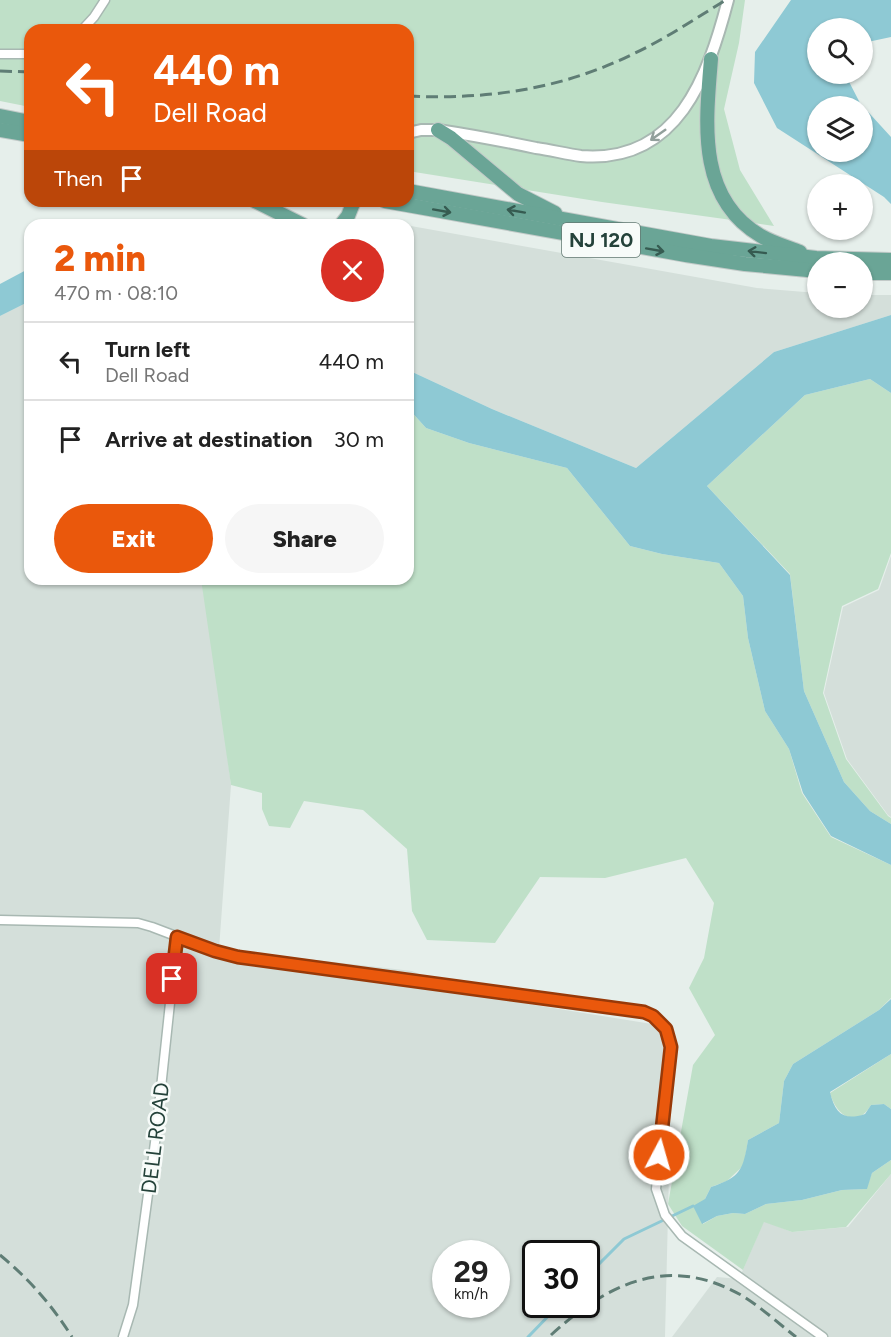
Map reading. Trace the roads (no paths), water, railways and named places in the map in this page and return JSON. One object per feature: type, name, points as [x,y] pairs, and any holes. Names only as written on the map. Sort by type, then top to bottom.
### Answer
[{"type":"main road","points":[[711,59],[706,113],[707,140],[711,166],[722,196],[738,218],[756,233],[807,259]]},
{"type":"main road","points":[[0,116],[24,121]]},
{"type":"main road","points":[[0,130],[24,134]]},
{"type":"main road","points":[[438,130],[451,138],[518,194],[573,221]]},
{"type":"main road","name":"NJ 120","points":[[414,192],[807,262]]},
{"type":"main road","name":"NJ 120","points":[[414,206],[696,257],[745,264],[807,264]]},
{"type":"main road","points":[[267,207],[291,219]]},
{"type":"main road","name":"NJ 120","points":[[873,261],[891,260]]},
{"type":"main road","points":[[873,273],[891,273]]},
{"type":"street","points":[[88,24],[105,0]]},
{"type":"street","points":[[414,132],[438,130],[581,156],[617,154],[648,141],[675,121],[689,102],[711,59],[728,0]]},
{"type":"street","points":[[0,54],[24,54]]},
{"type":"street","points":[[0,920],[138,923],[238,957],[630,1010],[653,1016],[666,1029],[671,1047],[656,1189],[665,1215],[682,1236],[823,1337]]},
{"type":"street","name":"DELL ROAD","points":[[123,1337],[133,1305],[156,1135],[177,937]]},
{"type":"water","points":[[791,0],[891,0],[891,37],[873,41],[873,18],[807,18],[807,84],[850,84],[856,96],[807,96],[807,147],[777,128],[754,83],[755,52]]},
{"type":"water","points":[[873,117],[891,137],[891,204],[873,190],[873,174],[848,174],[830,162],[873,162]]},
{"type":"water","points":[[24,271],[24,304],[0,316],[0,284]]},
{"type":"water","points":[[891,315],[891,393],[870,379],[805,395],[707,486],[790,575],[804,691],[844,782],[870,811],[891,824],[891,865],[831,836],[803,793],[789,749],[765,711],[748,638],[743,596],[719,563],[662,554],[630,546],[567,468],[469,443],[426,428],[414,415],[414,373],[492,409],[636,468],[774,352]]},
{"type":"water","points":[[891,999],[891,1054],[830,1092],[835,1106],[846,1116],[865,1114],[871,1105],[884,1104],[891,1109],[891,1160],[872,1173],[867,1189],[842,1190],[802,1200],[766,1204],[745,1214],[733,1213],[717,1216],[702,1224],[693,1206],[705,1199],[711,1187],[735,1176],[742,1165],[748,1140],[779,1123],[784,1081],[793,1064],[879,1010]]},
{"type":"waterway","points":[[600,1263],[624,1239],[693,1206]]},
{"type":"waterway","points":[[528,1337],[546,1318]]},
{"type":"railway","points":[[414,96],[496,94],[524,90],[580,75],[647,47],[726,0]]},
{"type":"railway","points":[[0,71],[24,72]]},
{"type":"railway","points":[[0,1255],[39,1293],[72,1337]]},
{"type":"railway","points":[[551,1335],[594,1301],[640,1280],[664,1276],[689,1277],[714,1283],[741,1295],[796,1337]]}]
